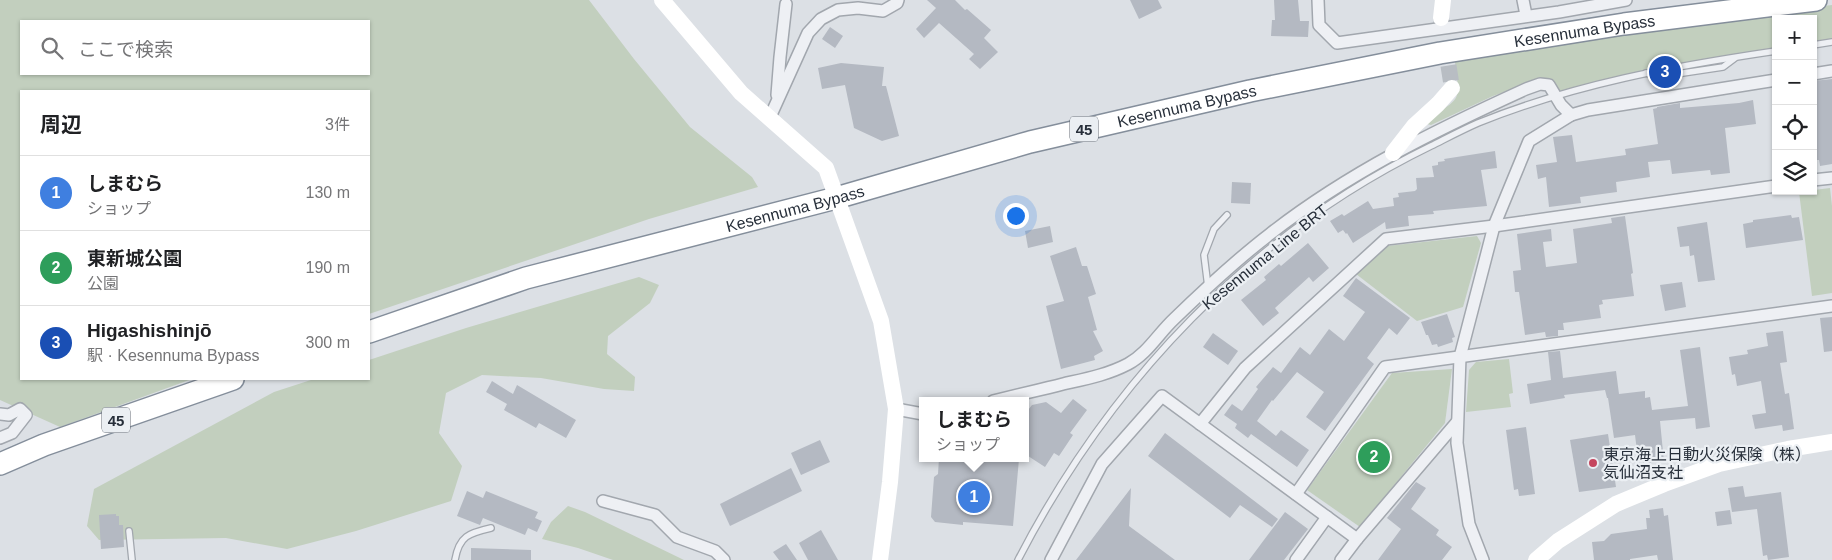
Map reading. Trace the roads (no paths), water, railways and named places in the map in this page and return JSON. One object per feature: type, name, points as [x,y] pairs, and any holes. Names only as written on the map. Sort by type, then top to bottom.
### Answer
[{"type":"highway","name":"Kesennuma Bypass","points":[[370,332],[526,278],[836,198],[1030,142],[1250,91],[1440,53],[1624,24],[1816,0]]},
{"type":"highway","name":"45","points":[[0,464],[44,446],[230,380]]},
{"type":"street","points":[[662,0],[741,93],[826,168],[881,321],[896,409],[890,482],[880,560]]},
{"type":"street","points":[[770,117],[808,33],[822,19],[838,10],[858,8],[883,11],[897,3],[898,0]]},
{"type":"street","points":[[1318,0],[1319,25],[1337,44],[1526,15],[1559,6],[1626,0]]},
{"type":"street","points":[[1441,18],[1443,0]]},
{"type":"street","points":[[1523,0],[1526,15]]},
{"type":"street","points":[[777,102],[786,4]]},
{"type":"street","points":[[1817,73],[1832,71]]},
{"type":"street","points":[[1482,560],[1469,524],[1457,443],[1460,357],[1494,226],[1529,141],[1571,115],[1588,110],[1772,81]]},
{"type":"street","points":[[1010,397],[1097,376],[1130,363],[1148,348],[1172,321],[1208,287],[1269,234],[1315,201],[1393,153],[1441,128],[1540,84],[1549,85],[1561,105],[1571,115]]},
{"type":"street","points":[[1393,153],[1414,126],[1452,88]]},
{"type":"street","points":[[1817,180],[1832,178]]},
{"type":"street","points":[[1200,424],[1245,368],[1386,239],[1494,226],[1772,187]]},
{"type":"street","points":[[1296,494],[1385,367],[1832,306]]},
{"type":"street","points":[[1050,560],[1102,464],[1162,396],[1357,539]]},
{"type":"street","points":[[0,414],[9,415],[20,409],[26,415],[12,433],[0,438]]},
{"type":"street","points":[[896,409],[919,413]]},
{"type":"street","points":[[1341,560],[1457,422]]},
{"type":"street","points":[[1536,560],[1558,541],[1616,504],[1664,484],[1719,464],[1788,449],[1832,442]]},
{"type":"street","points":[[603,502],[655,515],[677,537],[715,551],[724,560]]},
{"type":"street","points":[[1296,560],[1327,517]]},
{"type":"lane","points":[[1817,44],[1832,42]]},
{"type":"lane","name":"Kesennuma Line BRT","points":[[1018,560],[1061,484],[1105,419],[1155,356],[1201,308],[1261,256],[1332,202],[1405,159],[1477,124],[1556,95],[1642,73],[1772,52]]},
{"type":"lane","points":[[1208,287],[1204,254],[1214,230],[1227,215]]},
{"type":"lane","points":[[455,560],[457,548],[470,533],[491,528]]},
{"type":"lane","points":[[128,531],[132,560]]},
{"type":"tunnel","points":[[1441,18],[1452,88]]},
{"type":"place","name":"Higashishinjō","points":[[1665,72]]},
{"type":"place","name":"東新城公園","points":[[1374,457]]},
{"type":"place","name":"東京海上日動火災保険（株） 気仙沼支社","points":[[1593,463]]},
{"type":"place","name":"しまむら","points":[[974,497]]}]
